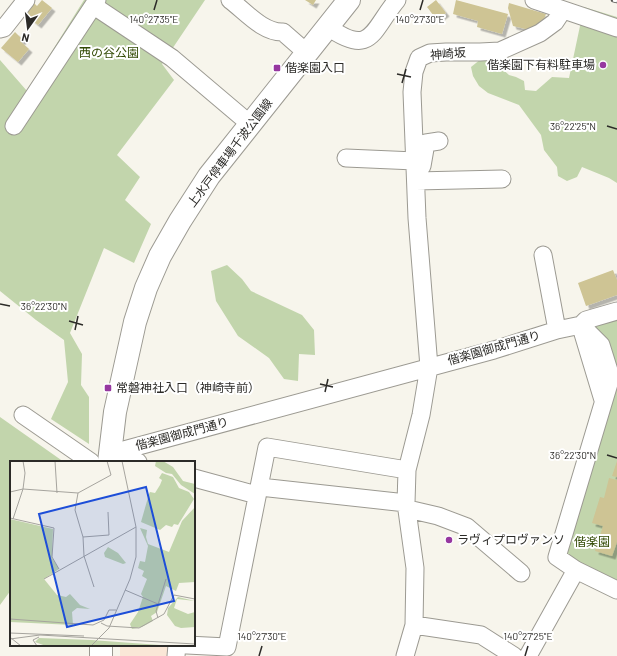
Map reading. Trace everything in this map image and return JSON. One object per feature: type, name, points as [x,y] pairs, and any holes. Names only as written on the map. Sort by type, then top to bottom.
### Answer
[{"type":"main road","name":"上水戸停車場千波公園線","points":[[103,459],[135,322],[146,288],[160,256],[190,204],[209,176],[349,0]]},
{"type":"street","points":[[0,30],[4,28],[26,0]]},
{"type":"street","points":[[230,0],[263,25],[277,32],[283,32],[307,53]]},
{"type":"street","points":[[328,27],[346,38],[355,41],[365,40],[373,35],[387,12],[397,0]]},
{"type":"street","points":[[534,0],[617,28]]},
{"type":"street","points":[[14,126],[96,3],[172,58],[250,124]]},
{"type":"street","name":"神崎坂","points":[[418,181],[415,161],[412,92],[414,72],[419,58],[430,53],[500,51],[540,33],[554,22],[563,10]]},
{"type":"street","points":[[405,656],[414,625],[415,568],[407,506],[407,470],[421,415],[429,367],[417,218],[418,181],[426,144],[439,141]]},
{"type":"street","points":[[346,158],[415,161]]},
{"type":"street","points":[[418,181],[502,179]]},
{"type":"street","points":[[543,255],[557,330]]},
{"type":"street","name":"偕楽園御成門通り","points":[[103,459],[494,350],[557,330],[581,325],[586,320],[617,311]]},
{"type":"street","points":[[581,325],[603,400],[557,557],[576,570],[617,590]]},
{"type":"street","points":[[23,415],[103,459],[126,461]]},
{"type":"street","points":[[195,646],[227,648],[267,448],[407,470]]},
{"type":"street","points":[[195,478],[258,491],[407,506],[468,527],[521,573]]},
{"type":"street","points":[[528,656],[576,570]]},
{"type":"street","points":[[414,625],[482,636],[514,656]]},
{"type":"street","points":[[176,656],[177,646]]},
{"type":"shaded area","points":[[120,646],[169,646],[172,648],[172,656],[120,656]]},
{"type":"green space","name":"西の谷公園","points":[[84,0],[205,0],[162,64],[174,80],[117,155],[140,177],[125,200],[151,224],[134,263],[104,248],[70,333],[82,354],[81,385],[89,397],[89,444],[51,419],[68,382],[64,340],[0,291],[0,60],[27,91]]},
{"type":"green space","points":[[584,7],[617,17],[617,183],[609,178],[582,167],[577,177],[567,181],[558,176],[557,167],[544,150],[541,135],[519,105],[488,93],[479,86],[473,76],[471,67],[481,59],[498,65],[509,75],[524,81],[525,90],[536,91],[552,77],[569,78]]},
{"type":"green space","points":[[227,265],[242,279],[251,291],[302,315],[314,330],[315,355],[299,354],[298,381],[284,379],[269,358],[238,336],[216,301],[211,271]]},
{"type":"green space","name":"偕楽園","points":[[617,315],[617,584],[587,569],[564,552],[605,399],[583,326]]},
{"type":"green space","points":[[0,417],[63,461],[10,461],[10,591],[0,605]]},
{"type":"building","points":[[42,0],[52,8],[38,25],[28,17],[28,11],[34,3],[37,6]]},
{"type":"building","points":[[305,0],[316,0],[313,5]]},
{"type":"building","points":[[436,0],[446,13],[437,20],[427,7]]},
{"type":"building","points":[[456,0],[508,14],[502,34],[477,27],[478,21],[453,14]]},
{"type":"building","points":[[509,3],[546,14],[542,24],[530,30],[513,26],[508,8]]},
{"type":"building","points":[[15,32],[23,40],[21,42],[29,49],[18,62],[1,48]]},
{"type":"building","points":[[613,270],[617,280],[617,295],[586,306],[578,283]]},
{"type":"building","points":[[617,461],[617,477],[612,476]]},
{"type":"building","points":[[609,478],[617,480],[617,542],[612,556],[595,551],[603,526],[592,523],[600,497],[604,498]]},
{"type":"railway","points":[[613,0],[617,1]]},
{"type":"place","name":"偕楽園下有料駐車場","points":[[603,65]]},
{"type":"place","name":"偕楽園入口","points":[[277,68]]},
{"type":"place","name":"常磐神社入口（神崎寺前）","points":[[108,388]]},
{"type":"place","name":"ラヴィプロヴァンソ","points":[[449,540]]}]
